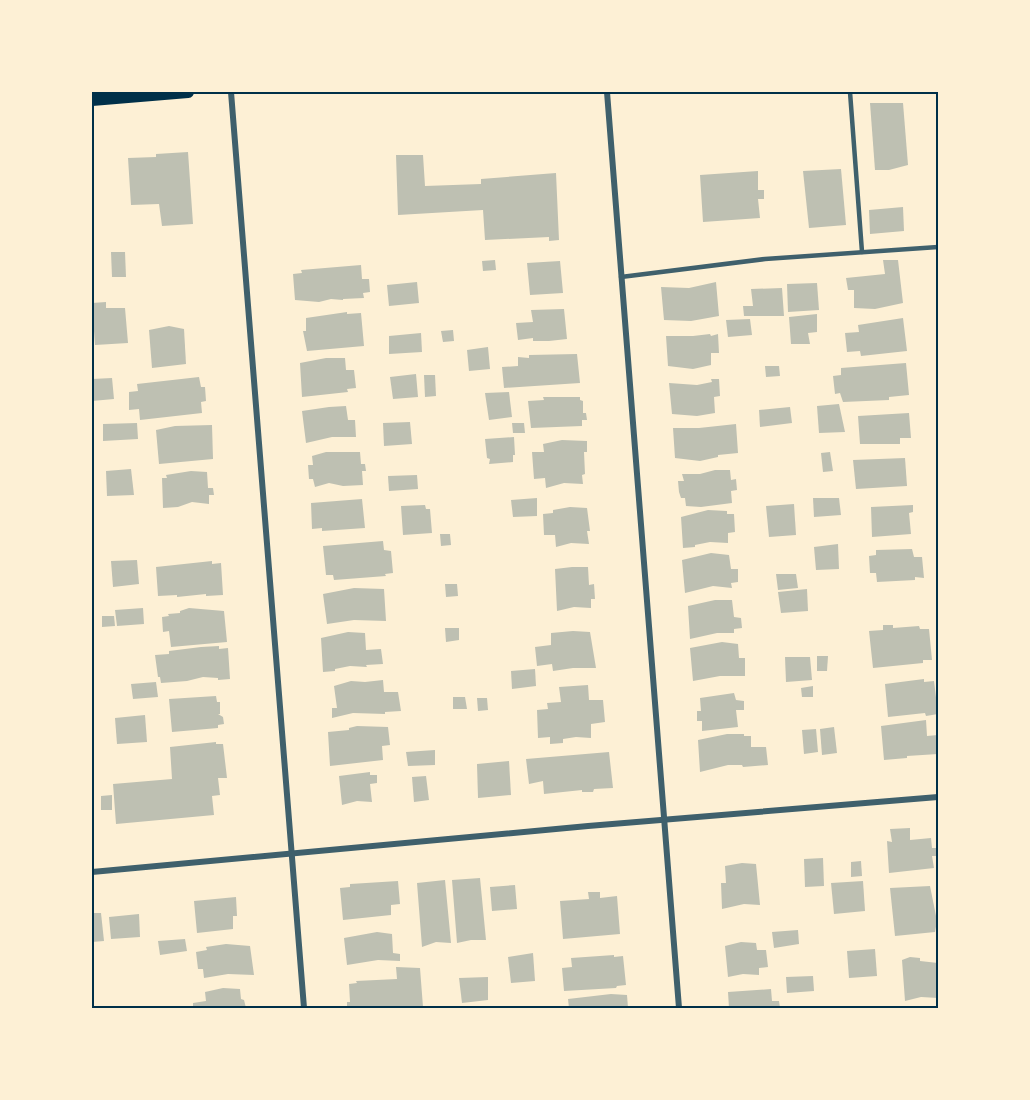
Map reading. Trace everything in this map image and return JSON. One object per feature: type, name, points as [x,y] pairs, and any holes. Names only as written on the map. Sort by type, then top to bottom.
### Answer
[{"type":"main road","points":[[92,100],[188,92]]},
{"type":"street","points":[[231,92],[304,1008]]},
{"type":"street","points":[[606,92],[679,1008]]},
{"type":"street","points":[[92,872],[939,797]]},
{"type":"lane","points":[[850,92],[862,252]]},
{"type":"lane","points":[[621,277],[765,259],[939,247]]},
{"type":"building","points":[[870,103],[903,103],[908,165],[889,170],[875,170]]},
{"type":"building","points":[[188,152],[193,224],[162,226],[159,204],[131,205],[128,158]]},
{"type":"building","points":[[396,155],[423,155],[425,186],[481,184],[481,179],[556,173],[559,240],[549,241],[549,237],[485,240],[483,210],[398,215]]},
{"type":"building","points":[[841,169],[846,225],[809,228],[803,171]]},
{"type":"building","points":[[758,171],[758,190],[764,190],[764,199],[758,199],[760,218],[703,222],[700,175]]},
{"type":"building","points":[[903,207],[904,231],[870,234],[869,210]]},
{"type":"building","points":[[111,252],[125,252],[126,277],[112,277]]},
{"type":"building","points":[[495,260],[496,270],[483,271],[482,261]]},
{"type":"building","points":[[883,260],[898,260],[903,303],[875,309],[854,308],[854,290],[848,290],[846,278],[885,274]]},
{"type":"building","points":[[560,261],[563,293],[530,295],[527,263]]},
{"type":"building","points":[[361,265],[362,279],[369,279],[370,292],[363,293],[364,298],[331,299],[319,302],[295,300],[293,274],[302,273],[301,270]]},
{"type":"building","points":[[417,282],[419,303],[389,306],[387,285]]},
{"type":"building","points":[[716,282],[719,316],[691,321],[664,320],[661,287],[689,288]]},
{"type":"building","points":[[817,283],[819,310],[788,312],[787,284]]},
{"type":"building","points":[[782,288],[784,316],[744,316],[743,306],[753,306],[751,289]]},
{"type":"building","points":[[106,302],[106,308],[125,308],[128,343],[95,345],[92,303]]},
{"type":"building","points":[[564,309],[567,339],[518,340],[516,323],[533,322],[531,310]]},
{"type":"building","points":[[347,312],[347,314],[361,313],[364,346],[307,351],[303,331],[306,331],[306,318]]},
{"type":"building","points":[[817,314],[817,332],[808,333],[810,344],[791,344],[789,317]]},
{"type":"building","points":[[903,318],[907,351],[861,356],[860,351],[847,352],[845,333],[859,332],[858,325]]},
{"type":"building","points":[[750,319],[752,335],[728,337],[726,320]]},
{"type":"building","points":[[169,326],[184,329],[186,364],[152,368],[149,330]]},
{"type":"building","points":[[453,330],[454,341],[443,342],[441,331]]},
{"type":"building","points":[[421,333],[422,352],[389,354],[389,336]]},
{"type":"building","points":[[710,334],[711,336],[718,334],[719,353],[711,353],[711,365],[693,369],[668,366],[666,336]]},
{"type":"building","points":[[488,347],[490,369],[469,371],[467,350]]},
{"type":"building","points":[[577,354],[580,383],[504,388],[502,367],[518,366],[518,357]]},
{"type":"building","points":[[326,358],[345,358],[346,370],[354,370],[356,388],[347,389],[348,392],[302,397],[300,363]]},
{"type":"building","points":[[906,363],[909,395],[889,397],[889,400],[843,402],[840,393],[835,394],[833,376],[841,375],[841,368]]},
{"type":"building","points":[[765,366],[779,366],[780,376],[766,377]]},
{"type":"building","points":[[416,374],[418,397],[393,399],[390,377]]},
{"type":"building","points":[[424,375],[435,375],[436,396],[425,397]]},
{"type":"building","points":[[199,377],[201,387],[205,387],[206,401],[201,402],[202,413],[140,420],[139,409],[129,410],[129,392],[138,391],[137,384]]},
{"type":"building","points":[[112,378],[114,399],[92,401],[92,379]]},
{"type":"building","points":[[711,379],[719,379],[720,396],[714,397],[715,413],[697,416],[672,414],[669,383],[697,385],[712,382]]},
{"type":"building","points":[[509,392],[512,417],[489,420],[485,393]]},
{"type":"building","points":[[543,397],[580,397],[587,420],[582,420],[582,426],[531,428],[528,401],[544,400]]},
{"type":"building","points":[[839,404],[845,432],[819,433],[817,406]]},
{"type":"building","points":[[346,406],[348,420],[355,420],[356,437],[332,437],[306,443],[302,411]]},
{"type":"building","points":[[790,407],[792,423],[760,427],[759,410]]},
{"type":"building","points":[[909,413],[911,438],[900,438],[900,444],[860,444],[858,416]]},
{"type":"building","points":[[410,422],[412,444],[384,446],[383,423]]},
{"type":"building","points":[[137,423],[138,439],[103,441],[103,424]]},
{"type":"building","points":[[512,423],[524,423],[525,433],[513,433]]},
{"type":"building","points":[[736,424],[738,453],[718,455],[718,457],[700,461],[675,458],[673,428]]},
{"type":"building","points":[[212,425],[213,459],[159,464],[156,430],[175,426]]},
{"type":"building","points":[[514,437],[513,462],[489,464],[485,439]]},
{"type":"building","points":[[562,440],[587,441],[587,452],[584,452],[583,484],[564,483],[546,488],[545,478],[534,479],[532,452],[544,452],[543,444]]},
{"type":"building","points":[[326,452],[360,452],[361,464],[365,464],[366,471],[362,471],[363,485],[343,486],[329,483],[315,487],[313,479],[309,479],[308,465],[313,465],[312,456]]},
{"type":"building","points":[[830,452],[833,471],[823,472],[821,453]]},
{"type":"building","points":[[905,458],[907,486],[856,489],[853,460]]},
{"type":"building","points":[[131,469],[134,495],[107,496],[106,471]]},
{"type":"building","points":[[715,470],[730,470],[731,480],[736,479],[737,490],[731,491],[732,503],[701,507],[686,506],[685,498],[681,498],[679,492],[678,481],[684,481],[682,474],[700,474]]},
{"type":"building","points":[[191,471],[207,472],[208,488],[213,488],[214,495],[209,495],[209,504],[192,502],[178,507],[163,508],[162,478],[167,478],[166,475]]},
{"type":"building","points":[[417,475],[418,489],[389,491],[388,476]]},
{"type":"building","points":[[537,498],[537,516],[513,517],[511,500]]},
{"type":"building","points":[[813,498],[839,498],[841,515],[814,517]]},
{"type":"building","points":[[362,499],[365,528],[322,531],[322,528],[312,529],[311,503]]},
{"type":"building","points":[[794,504],[796,535],[769,537],[766,506]]},
{"type":"building","points":[[425,505],[426,509],[430,509],[432,533],[403,535],[401,506]]},
{"type":"building","points":[[913,505],[913,512],[909,513],[911,534],[872,537],[871,507]]},
{"type":"building","points":[[570,507],[587,508],[589,544],[571,543],[556,547],[555,535],[544,535],[543,514]]},
{"type":"building","points":[[708,510],[727,511],[727,514],[734,514],[735,532],[728,533],[728,543],[710,542],[683,548],[681,517]]},
{"type":"building","points":[[440,534],[450,534],[451,545],[441,546]]},
{"type":"building","points":[[383,541],[384,550],[391,551],[393,573],[385,574],[386,576],[334,580],[333,575],[326,575],[323,546]]},
{"type":"building","points":[[838,544],[839,569],[816,570],[814,547]]},
{"type":"building","points":[[912,549],[914,557],[922,557],[924,578],[877,582],[876,573],[870,573],[869,556],[876,555],[876,550]]},
{"type":"building","points":[[711,553],[729,555],[731,569],[738,569],[738,582],[731,583],[732,588],[713,586],[685,593],[682,560]]},
{"type":"building","points":[[137,560],[139,584],[113,587],[111,561]]},
{"type":"building","points":[[212,561],[212,564],[221,563],[223,595],[158,596],[156,567]]},
{"type":"building","points":[[588,567],[589,585],[594,584],[595,599],[591,599],[591,608],[574,607],[557,611],[555,569]]},
{"type":"building","points":[[776,574],[796,574],[798,588],[778,590]]},
{"type":"building","points":[[445,584],[457,584],[458,596],[446,597]]},
{"type":"building","points":[[354,588],[384,589],[386,621],[354,620],[327,624],[323,594]]},
{"type":"building","points":[[807,589],[808,611],[781,613],[778,592]]},
{"type":"building","points":[[715,600],[732,600],[734,617],[741,618],[742,628],[734,629],[734,633],[717,633],[690,639],[688,606]]},
{"type":"building","points":[[143,608],[144,624],[117,626],[115,610]]},
{"type":"building","points":[[189,608],[224,611],[227,642],[171,647],[169,631],[163,632],[162,617],[180,613]]},
{"type":"building","points":[[102,616],[114,616],[115,626],[102,627]]},
{"type":"building","points":[[883,625],[893,625],[893,628],[919,626],[920,629],[929,629],[932,660],[873,668],[869,631],[883,630]]},
{"type":"building","points":[[445,628],[459,628],[459,640],[446,642]]},
{"type":"building","points":[[348,632],[365,633],[366,650],[381,649],[383,664],[366,665],[367,667],[350,666],[323,672],[321,638]]},
{"type":"building","points":[[590,632],[596,668],[553,671],[552,664],[537,666],[535,647],[551,645],[551,633]]},
{"type":"building","points":[[722,642],[738,644],[739,658],[745,658],[745,676],[720,676],[693,681],[690,648]]},
{"type":"building","points":[[219,646],[219,649],[228,648],[230,679],[218,680],[218,678],[203,677],[161,683],[155,655],[169,654],[169,651]]},
{"type":"building","points":[[817,656],[828,656],[827,671],[817,671]]},
{"type":"building","points":[[785,657],[810,657],[812,680],[786,682]]},
{"type":"building","points":[[535,669],[536,686],[512,689],[511,671]]},
{"type":"building","points":[[924,679],[924,682],[934,681],[938,714],[888,717],[885,684]]},
{"type":"building","points":[[383,680],[384,692],[398,692],[401,711],[385,712],[385,714],[353,713],[332,718],[332,708],[337,708],[334,686],[351,681]]},
{"type":"building","points":[[156,682],[158,697],[133,699],[131,684]]},
{"type":"building","points":[[588,685],[589,700],[603,700],[605,722],[591,724],[591,738],[576,737],[563,739],[563,743],[550,744],[550,737],[538,738],[537,710],[548,709],[547,703],[561,702],[559,687]]},
{"type":"building","points":[[813,686],[813,697],[802,697],[801,688]]},
{"type":"building","points":[[734,693],[736,700],[744,701],[744,710],[736,710],[738,727],[702,731],[702,721],[697,721],[697,711],[701,711],[700,698]]},
{"type":"building","points":[[216,696],[217,702],[220,702],[220,714],[218,714],[223,717],[224,724],[218,725],[218,728],[172,732],[169,699]]},
{"type":"building","points":[[453,697],[465,697],[467,709],[453,709]]},
{"type":"building","points":[[477,698],[487,698],[488,710],[478,711]]},
{"type":"building","points":[[145,715],[147,742],[117,744],[115,718]]},
{"type":"building","points":[[926,720],[927,736],[938,735],[938,754],[884,760],[881,726]]},
{"type":"building","points":[[357,726],[388,727],[390,745],[382,746],[383,760],[330,766],[328,732],[349,730]]},
{"type":"building","points":[[834,727],[837,753],[822,755],[820,729]]},
{"type":"building","points":[[816,729],[818,752],[804,754],[802,730]]},
{"type":"building","points":[[727,734],[751,736],[751,747],[766,747],[768,765],[743,767],[742,765],[728,765],[700,772],[698,740]]},
{"type":"building","points":[[216,742],[216,744],[223,744],[227,778],[218,778],[220,795],[212,796],[214,815],[116,824],[113,784],[172,779],[170,747]]},
{"type":"building","points":[[435,750],[435,765],[408,766],[406,752]]},
{"type":"building","points":[[609,752],[613,788],[594,789],[593,792],[582,792],[582,790],[544,794],[543,781],[529,784],[526,759]]},
{"type":"building","points":[[509,761],[511,795],[478,798],[477,764]]},
{"type":"building","points":[[370,772],[370,775],[377,775],[377,783],[370,784],[372,802],[357,801],[342,805],[339,776]]},
{"type":"building","points":[[426,776],[429,800],[414,802],[412,777]]},
{"type":"building","points":[[112,795],[112,810],[101,810],[101,796]]},
{"type":"building","points":[[910,828],[910,840],[931,838],[932,848],[936,848],[936,856],[932,856],[934,868],[889,873],[887,841],[892,842],[890,829]]},
{"type":"building","points":[[823,858],[824,886],[805,887],[804,859]]},
{"type":"building","points":[[861,861],[862,876],[851,877],[851,862]]},
{"type":"building","points":[[742,863],[756,864],[760,905],[744,904],[722,909],[721,883],[726,883],[725,866]]},
{"type":"building","points":[[480,878],[486,940],[457,943],[452,880]]},
{"type":"building","points":[[445,880],[451,943],[436,942],[422,947],[417,883]]},
{"type":"building","points":[[398,881],[400,904],[391,905],[391,915],[343,920],[340,888],[350,887],[350,884]]},
{"type":"building","points":[[863,881],[865,911],[834,914],[831,883]]},
{"type":"building","points":[[515,885],[517,909],[492,911],[490,887]]},
{"type":"building","points":[[930,886],[937,921],[935,932],[895,936],[890,888]]},
{"type":"building","points":[[588,892],[600,892],[600,898],[617,896],[620,934],[563,939],[560,901],[589,899]]},
{"type":"building","points":[[236,897],[237,916],[233,916],[233,929],[197,933],[194,901]]},
{"type":"building","points":[[92,913],[101,913],[104,941],[92,942]]},
{"type":"building","points":[[139,914],[140,937],[111,939],[109,917]]},
{"type":"building","points":[[798,930],[799,944],[774,948],[772,932]]},
{"type":"building","points":[[377,932],[392,934],[393,953],[400,954],[400,961],[378,960],[347,965],[344,938]]},
{"type":"building","points":[[185,939],[187,951],[160,955],[158,941]]},
{"type":"building","points":[[741,942],[756,943],[757,950],[766,950],[768,967],[759,968],[759,975],[743,974],[728,977],[725,946]]},
{"type":"building","points":[[226,944],[250,946],[254,975],[228,974],[204,978],[203,969],[198,969],[196,952],[207,950],[206,947]]},
{"type":"building","points":[[875,949],[877,976],[849,978],[847,951]]},
{"type":"building","points":[[533,953],[535,981],[511,983],[508,957]]},
{"type":"building","points":[[614,955],[614,957],[623,956],[626,985],[616,988],[564,991],[562,968],[572,967],[571,958]]},
{"type":"building","points":[[910,957],[920,958],[920,961],[938,963],[938,998],[921,997],[905,1001],[902,960]]},
{"type":"building","points":[[396,967],[420,968],[423,1007],[347,1008],[347,1002],[350,1002],[349,984],[357,983],[356,981],[397,979]]},
{"type":"building","points":[[813,976],[814,991],[787,993],[786,977]]},
{"type":"building","points":[[488,977],[488,1000],[462,1003],[459,978]]},
{"type":"building","points":[[223,988],[240,989],[241,999],[244,1000],[246,1008],[193,1008],[193,1003],[206,1001],[205,992]]},
{"type":"building","points":[[771,989],[772,1001],[779,1001],[780,1008],[729,1008],[728,992]]},
{"type":"building","points":[[611,994],[627,995],[628,1008],[569,1008],[568,999]]}]
